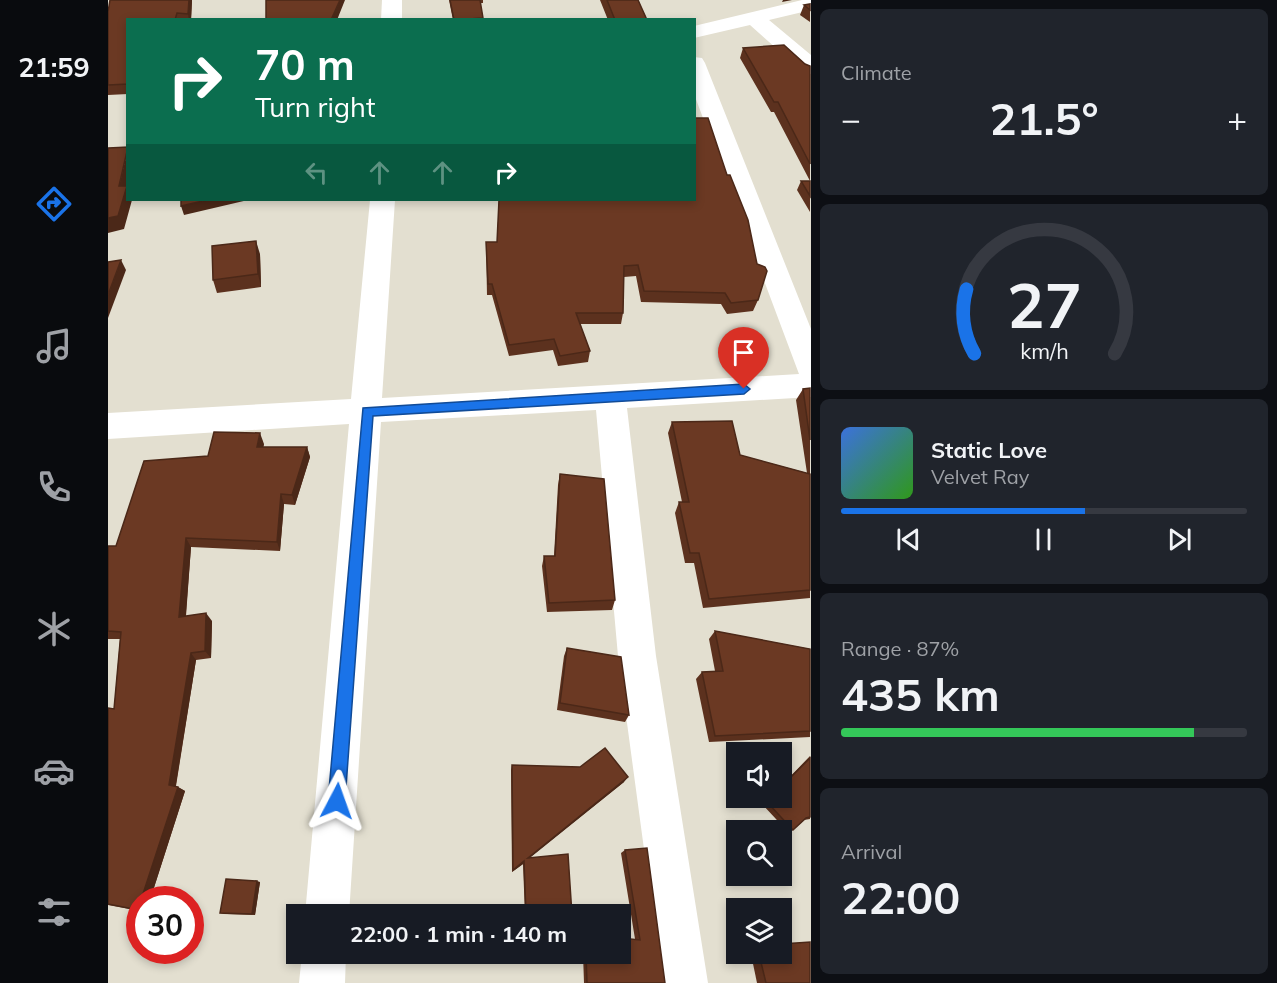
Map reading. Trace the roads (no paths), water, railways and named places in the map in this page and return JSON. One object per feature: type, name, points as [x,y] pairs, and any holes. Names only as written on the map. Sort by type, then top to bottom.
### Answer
[{"type":"street","points":[[391,18],[392,0]]},
{"type":"street","points":[[696,32],[810,4]]},
{"type":"street","points":[[754,18],[810,67]]},
{"type":"street","points":[[696,68],[810,368]]},
{"type":"street","points":[[328,904],[382,201]]},
{"type":"street","points":[[108,426],[810,385]]},
{"type":"street","points":[[610,397],[637,657],[685,983]]},
{"type":"street","points":[[322,983],[323,964]]}]
